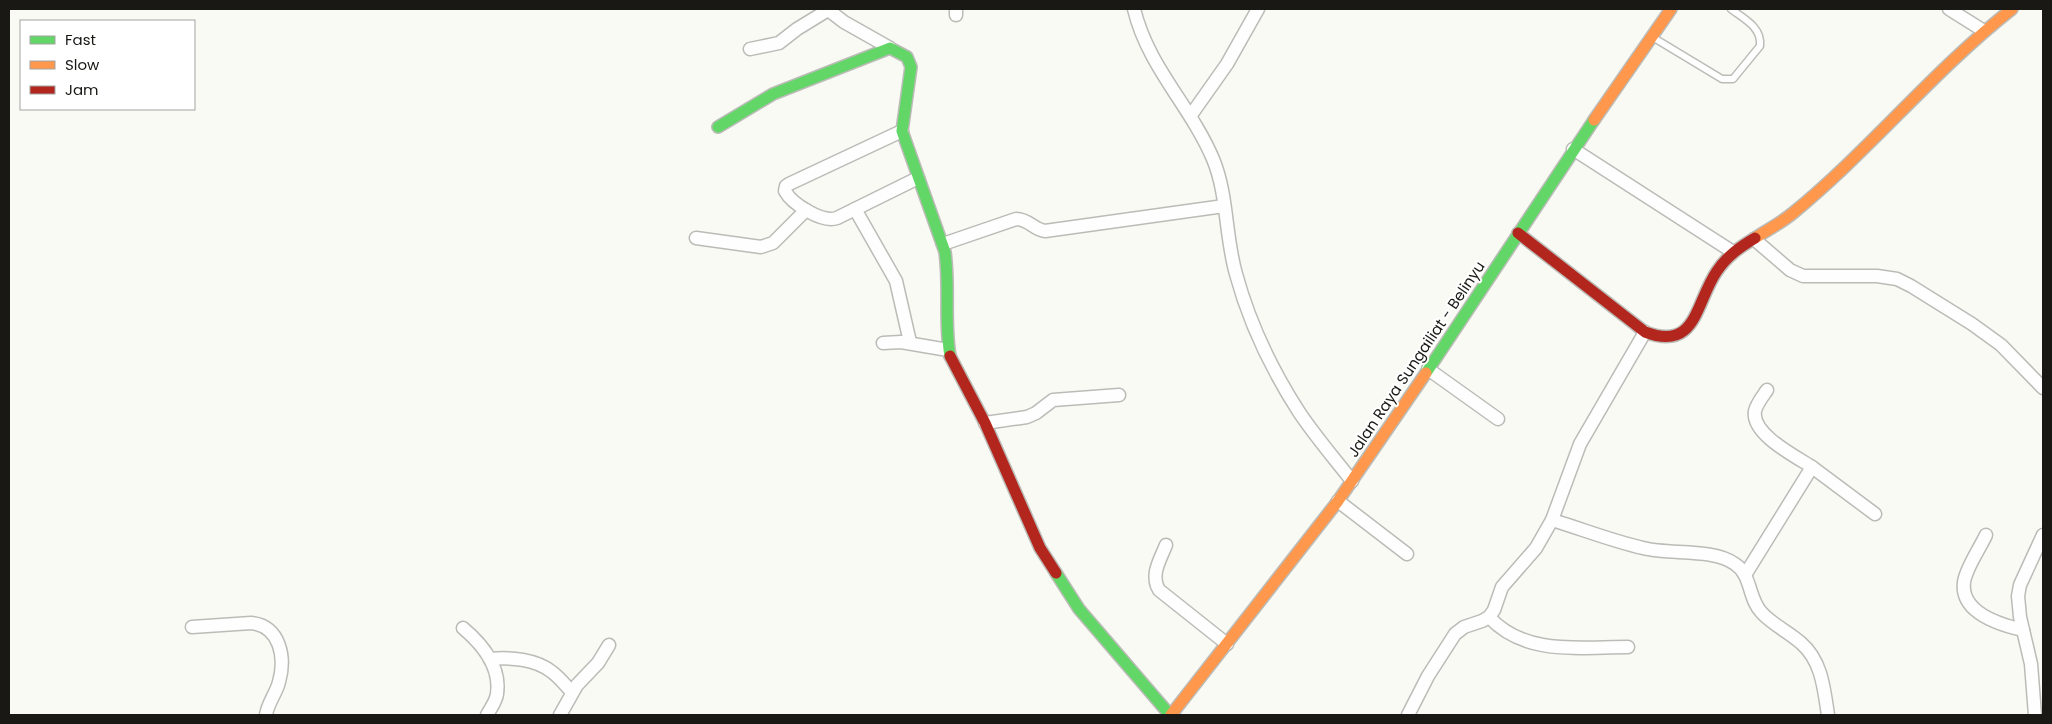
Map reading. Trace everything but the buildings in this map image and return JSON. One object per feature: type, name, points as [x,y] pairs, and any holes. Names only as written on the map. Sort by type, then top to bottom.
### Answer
[{"type":"main road","name":"Jalan Raya Sungailiat - Belinyu","points":[[1171,715],[1338,501],[1468,312],[1573,148],[1671,9]]},
{"type":"main road","points":[[1518,233],[1645,332],[1664,338],[1676,337],[1684,333],[1718,271],[1733,252],[1792,214],[1854,158],[1984,31],[2012,9]]},
{"type":"main road","points":[[718,127],[773,94],[890,48],[908,57],[911,61],[902,131],[944,244],[947,267],[948,350],[985,423],[1040,548],[1060,581],[1094,628],[1171,715]]},
{"type":"street","points":[[750,49],[780,43],[797,29],[828,9],[844,22],[890,48]]},
{"type":"street","points":[[1134,9],[1140,33],[1148,50],[1182,106],[1191,115],[1218,172],[1235,273],[1252,321],[1267,354],[1300,413],[1352,481]]},
{"type":"street","points":[[1191,115],[1227,64],[1258,9]]},
{"type":"street","points":[[1949,9],[1984,31]]},
{"type":"street","points":[[902,131],[786,186],[785,191],[788,196],[806,210],[830,220],[918,178]]},
{"type":"street","points":[[1573,148],[1733,252]]},
{"type":"street","points":[[944,244],[1019,219],[1028,221],[1045,231],[1224,206]]},
{"type":"street","points":[[855,209],[896,281],[910,342]]},
{"type":"street","points":[[696,238],[761,247],[767,246],[773,243],[806,210]]},
{"type":"street","points":[[1754,239],[1790,270],[1803,276],[1877,276],[1897,279],[1972,324],[2001,346],[2043,388]]},
{"type":"street","points":[[1408,715],[1428,676],[1455,634],[1464,627],[1489,617],[1494,610],[1502,587],[1512,573],[1533,552],[1552,520],[1580,444],[1645,332]]},
{"type":"street","points":[[883,343],[910,342],[948,350]]},
{"type":"street","points":[[1428,369],[1498,419]]},
{"type":"street","points":[[1767,390],[1758,403],[1756,410],[1757,425],[1767,436],[1875,514]]},
{"type":"street","points":[[985,423],[1036,414],[1053,400],[1119,395]]},
{"type":"street","points":[[1745,575],[1812,467]]},
{"type":"street","points":[[1338,501],[1407,554]]},
{"type":"street","points":[[1552,520],[1642,548],[1663,552],[1721,557],[1735,564],[1745,575],[1754,601],[1761,613],[1801,643],[1817,664],[1822,676],[1828,715]]},
{"type":"street","points":[[1986,535],[1965,578],[1964,590],[1976,610],[1986,618],[1996,623],[2023,630]]},
{"type":"street","points":[[2035,715],[2031,664],[2018,604],[2018,590],[2043,535]]},
{"type":"street","points":[[1166,545],[1155,573],[1154,582],[1159,590],[1227,644]]},
{"type":"street","points":[[1489,617],[1510,635],[1536,644],[1550,647],[1628,647]]},
{"type":"street","points":[[192,627],[251,623],[260,624],[272,632],[280,649],[281,672],[279,684],[269,702],[266,715]]},
{"type":"street","points":[[462,628],[482,645],[490,658],[496,678],[497,695],[486,715]]},
{"type":"street","points":[[560,715],[572,692],[598,663],[609,645]]},
{"type":"street","points":[[490,658],[511,657],[544,668],[551,671],[572,692]]},
{"type":"lane","points":[[1651,37],[1722,79],[1733,79],[1760,46],[1760,41],[1756,29],[1731,9]]},
{"type":"traffic: fast","points":[[718,127],[773,94],[890,48],[907,57],[911,67],[902,131],[945,252],[947,330],[950,356]]},
{"type":"traffic: fast","points":[[1426,373],[1594,120]]},
{"type":"traffic: fast","points":[[1056,573],[1079,609],[1170,715]]},
{"type":"traffic: slow","points":[[1594,120],[1671,9]]},
{"type":"traffic: slow","points":[[1755,238],[1788,217],[1821,189],[1955,58],[2012,9]]},
{"type":"traffic: slow","points":[[1171,715],[1338,501],[1426,373]]},
{"type":"traffic: jam","points":[[1518,233],[1645,332],[1662,336],[1675,335],[1685,330],[1698,310],[1717,271],[1734,252],[1755,238]]},
{"type":"traffic: jam","points":[[950,356],[985,423],[1040,548],[1056,573]]}]
